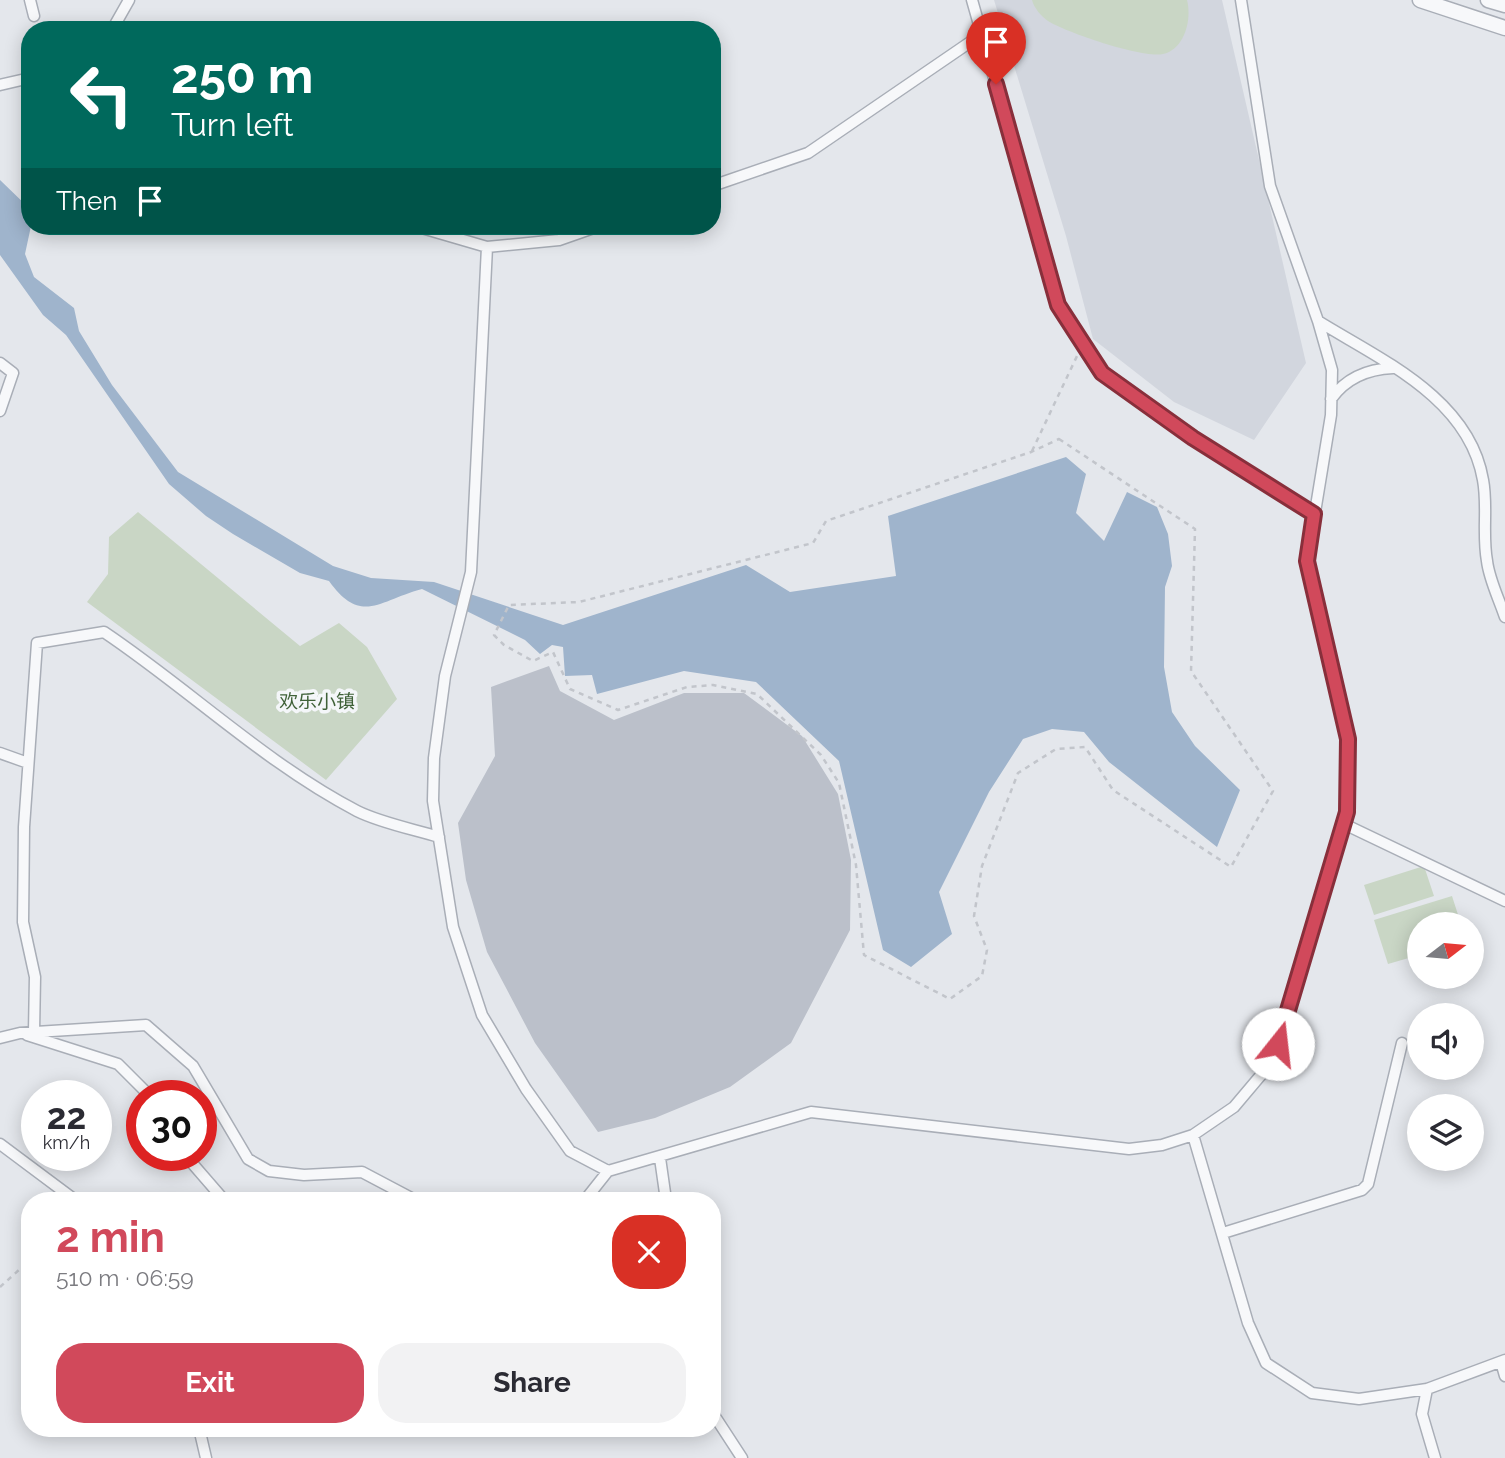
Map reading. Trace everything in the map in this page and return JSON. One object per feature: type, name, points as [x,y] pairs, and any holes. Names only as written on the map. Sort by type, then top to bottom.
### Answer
[{"type":"street","points":[[30,0],[34,16]]},
{"type":"street","points":[[118,21],[129,0]]},
{"type":"street","points":[[972,0],[1058,305],[1102,373],[1193,438],[1314,514]]},
{"type":"street","points":[[593,1192],[608,1171],[811,1112],[1129,1149],[1162,1145],[1193,1135],[1234,1107],[1272,1062],[1347,812],[1348,739],[1307,561],[1331,399],[1332,370],[1318,321],[1270,186],[1241,0]]},
{"type":"street","points":[[1420,0],[1505,28]]},
{"type":"street","points":[[1488,0],[1505,5]]},
{"type":"street","points":[[721,183],[808,153],[909,87],[982,34]]},
{"type":"street","points":[[0,85],[21,80]]},
{"type":"street","points":[[446,235],[487,247],[559,240],[573,235]]},
{"type":"street","points":[[487,247],[471,572],[445,676],[434,758],[433,801],[453,927],[482,1014],[526,1089],[570,1150],[608,1171]]},
{"type":"street","points":[[1318,321],[1393,368],[1453,414],[1468,438],[1483,482],[1487,561],[1505,617]]},
{"type":"street","points":[[0,363],[13,373],[0,411]]},
{"type":"street","points":[[1331,399],[1340,387],[1355,377],[1375,369],[1393,368]]},
{"type":"street","points":[[34,1032],[34,977],[23,922],[28,763],[37,643],[104,632],[159,669],[220,721],[359,812],[439,837]]},
{"type":"street","points":[[0,753],[28,763]]},
{"type":"street","points":[[1344,824],[1505,901]]},
{"type":"street","points":[[0,1038],[20,1033],[146,1025],[193,1066],[248,1158],[269,1171],[304,1175],[362,1172],[400,1192]]},
{"type":"street","points":[[20,1033],[118,1064],[134,1080]]},
{"type":"street","points":[[1223,1233],[1362,1190],[1368,1184],[1402,1043]]},
{"type":"street","points":[[1193,1135],[1248,1322],[1266,1363],[1312,1393],[1359,1399],[1427,1389],[1503,1361],[1505,1376]]},
{"type":"street","points":[[0,1144],[64,1192]]},
{"type":"street","points":[[660,1158],[665,1192]]},
{"type":"street","points":[[199,1171],[217,1192]]},
{"type":"street","points":[[1427,1389],[1422,1414],[1435,1458]]},
{"type":"street","points":[[721,1426],[742,1458]]},
{"type":"street","points":[[201,1437],[206,1458]]},
{"type":"path","points":[[1031,452],[1059,439],[1195,529],[1191,671],[1273,791],[1231,867],[1113,790],[1085,747],[1056,749],[1018,772],[982,866],[974,916],[986,950],[982,976],[950,999],[864,956],[856,865],[839,783],[821,755],[757,694],[713,685],[687,687],[618,710],[570,689],[553,652],[533,661],[504,645],[494,635],[509,605],[579,602],[813,543],[826,521],[1031,452],[1083,343]]},
{"type":"path","points":[[0,1287],[21,1268]]},
{"type":"shaded area","points":[[994,0],[1222,0],[1306,363],[1254,440],[1174,402],[1093,339],[1066,236]]},
{"type":"green space","points":[[1032,0],[1187,0],[1187,24],[1182,40],[1171,51],[1163,54],[1139,52],[1105,44],[1057,26],[1040,14]]},
{"type":"green space","name":"欢乐小镇","points":[[138,512],[300,646],[339,623],[367,647],[397,699],[326,780],[87,602],[108,574],[109,537]]},
{"type":"green space","points":[[1424,866],[1434,896],[1374,915],[1364,885]]},
{"type":"green space","points":[[1452,896],[1457,912],[1407,912],[1407,958],[1388,964],[1374,920]]},
{"type":"water","points":[[0,180],[21,200],[21,235],[29,235],[25,254],[34,277],[74,308],[79,331],[112,385],[178,472],[333,566],[371,578],[434,582],[563,625],[746,565],[790,592],[896,576],[888,516],[1066,457],[1086,474],[1076,513],[1104,541],[1127,492],[1157,507],[1168,534],[1172,566],[1165,587],[1164,667],[1172,712],[1195,746],[1240,790],[1217,847],[1109,762],[1084,732],[1052,729],[1023,739],[989,792],[939,892],[952,934],[911,967],[883,950],[839,761],[756,682],[684,671],[597,694],[592,675],[565,676],[563,647],[552,645],[540,654],[525,640],[422,589],[372,606],[351,603],[340,595],[329,581],[300,573],[233,534],[206,516],[169,484],[66,335],[43,315],[0,255]]},
{"type":"building","points":[[549,666],[560,691],[614,720],[684,693],[744,693],[802,736],[838,794],[851,860],[850,930],[791,1043],[730,1087],[655,1118],[598,1132],[535,1043],[487,952],[466,880],[458,823],[495,756],[491,687]]},
{"type":"route","points":[[996,84],[1058,305],[1102,373],[1193,438],[1314,514],[1307,561],[1348,739],[1347,812],[1278,1044]]}]
